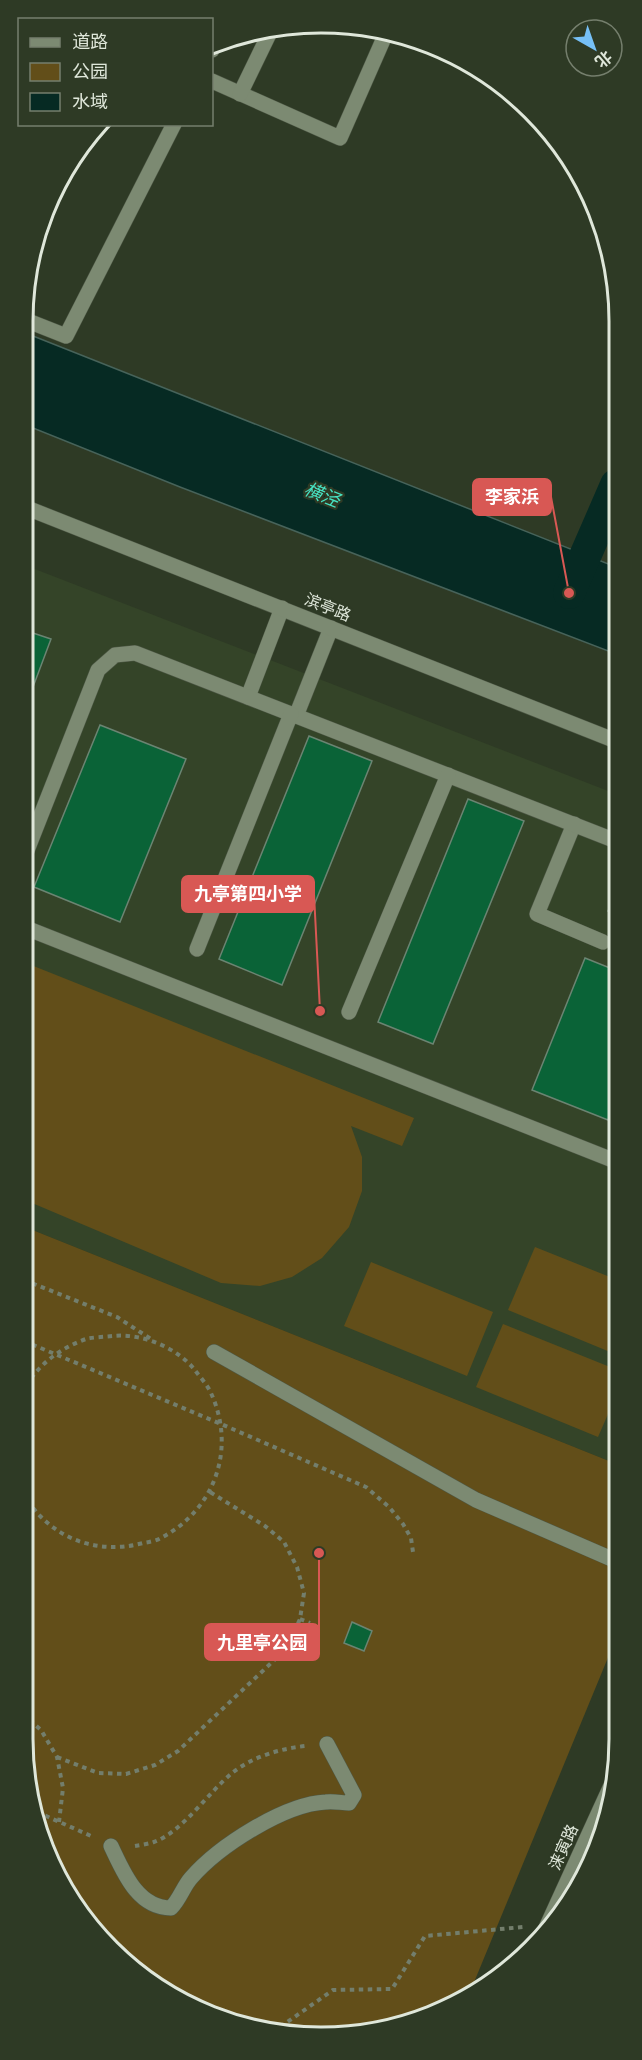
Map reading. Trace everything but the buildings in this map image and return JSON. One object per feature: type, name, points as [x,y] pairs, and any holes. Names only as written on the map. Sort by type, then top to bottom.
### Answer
[{"type":"street","points":[[240,94],[267,39]]},
{"type":"street","points":[[213,81],[340,138],[383,40]]},
{"type":"street","points":[[33,323],[66,336],[173,126]]},
{"type":"street","name":"滨亭路","points":[[33,510],[609,738]]},
{"type":"street","points":[[248,697],[282,608]]},
{"type":"street","points":[[197,949],[331,628]]},
{"type":"street","points":[[33,835],[99,670],[115,655],[135,653],[609,838]]},
{"type":"street","points":[[349,1012],[448,775]]},
{"type":"street","points":[[574,824],[537,914],[603,942]]},
{"type":"street","points":[[33,931],[609,1159]]},
{"type":"street","points":[[214,1352],[476,1500],[609,1558]]},
{"type":"street","points":[[111,1846],[129,1882],[147,1901],[159,1908],[171,1908],[190,1879],[220,1851],[262,1823],[296,1809],[325,1802],[349,1803],[354,1795],[327,1744]]},
{"type":"street","name":"涞寅路","points":[[566,1889],[589,1843]]},
{"type":"path","points":[[33,1284],[117,1317],[188,1361],[210,1390],[221,1424],[221,1458],[210,1492],[189,1519],[159,1539],[126,1548],[91,1546],[59,1532],[33,1509]]},
{"type":"path","points":[[33,1375],[54,1354],[87,1339],[122,1335],[158,1342]]},
{"type":"path","points":[[33,1345],[366,1487],[389,1507],[403,1524],[411,1538],[413,1552]]},
{"type":"path","points":[[57,1757],[98,1773],[126,1774],[155,1765],[178,1751],[287,1648],[300,1619],[304,1593],[297,1567],[284,1542],[265,1526],[210,1492]]},
{"type":"path","points":[[300,1619],[310,1623]]},
{"type":"path","points":[[33,1723],[41,1730],[57,1757],[63,1788],[59,1822]]},
{"type":"path","points":[[43,1815],[111,1846],[133,1846],[155,1842],[180,1825],[231,1774],[254,1759],[289,1748],[327,1744]]},
{"type":"path","points":[[283,2025],[333,1990],[392,1989],[425,1936],[539,1928]]},
{"type":"shaded area","points":[[33,568],[609,791],[609,1461],[33,1230]]},
{"type":"green space","points":[[33,966],[414,1118],[402,1146],[351,1126],[362,1157],[362,1191],[349,1227],[322,1258],[292,1277],[260,1286],[221,1283],[33,1203]]},
{"type":"green space","points":[[33,1230],[609,1461],[609,1655],[474,1982],[431,2005],[396,2017],[359,2025],[321,2027],[283,2025],[228,2012],[211,2005],[177,1988],[131,1956],[104,1929],[72,1883],[48,1832],[35,1777],[33,1739]]},
{"type":"green space","points":[[535,1247],[609,1277],[609,1352],[508,1310]]},
{"type":"green space","points":[[371,1262],[493,1312],[467,1376],[344,1326]]},
{"type":"green space","points":[[503,1324],[609,1367],[609,1412],[598,1437],[476,1387]]},
{"type":"water","name":"横泾","points":[[33,336],[609,564],[609,651],[180,487],[33,428]]},
{"type":"waterway","points":[[569,593],[609,501]]},
{"type":"place","name":"李家浜","points":[[569,593]]},
{"type":"place","name":"九亭第四小学","points":[[320,1011]]},
{"type":"place","name":"九里亭公园","points":[[319,1553]]}]
